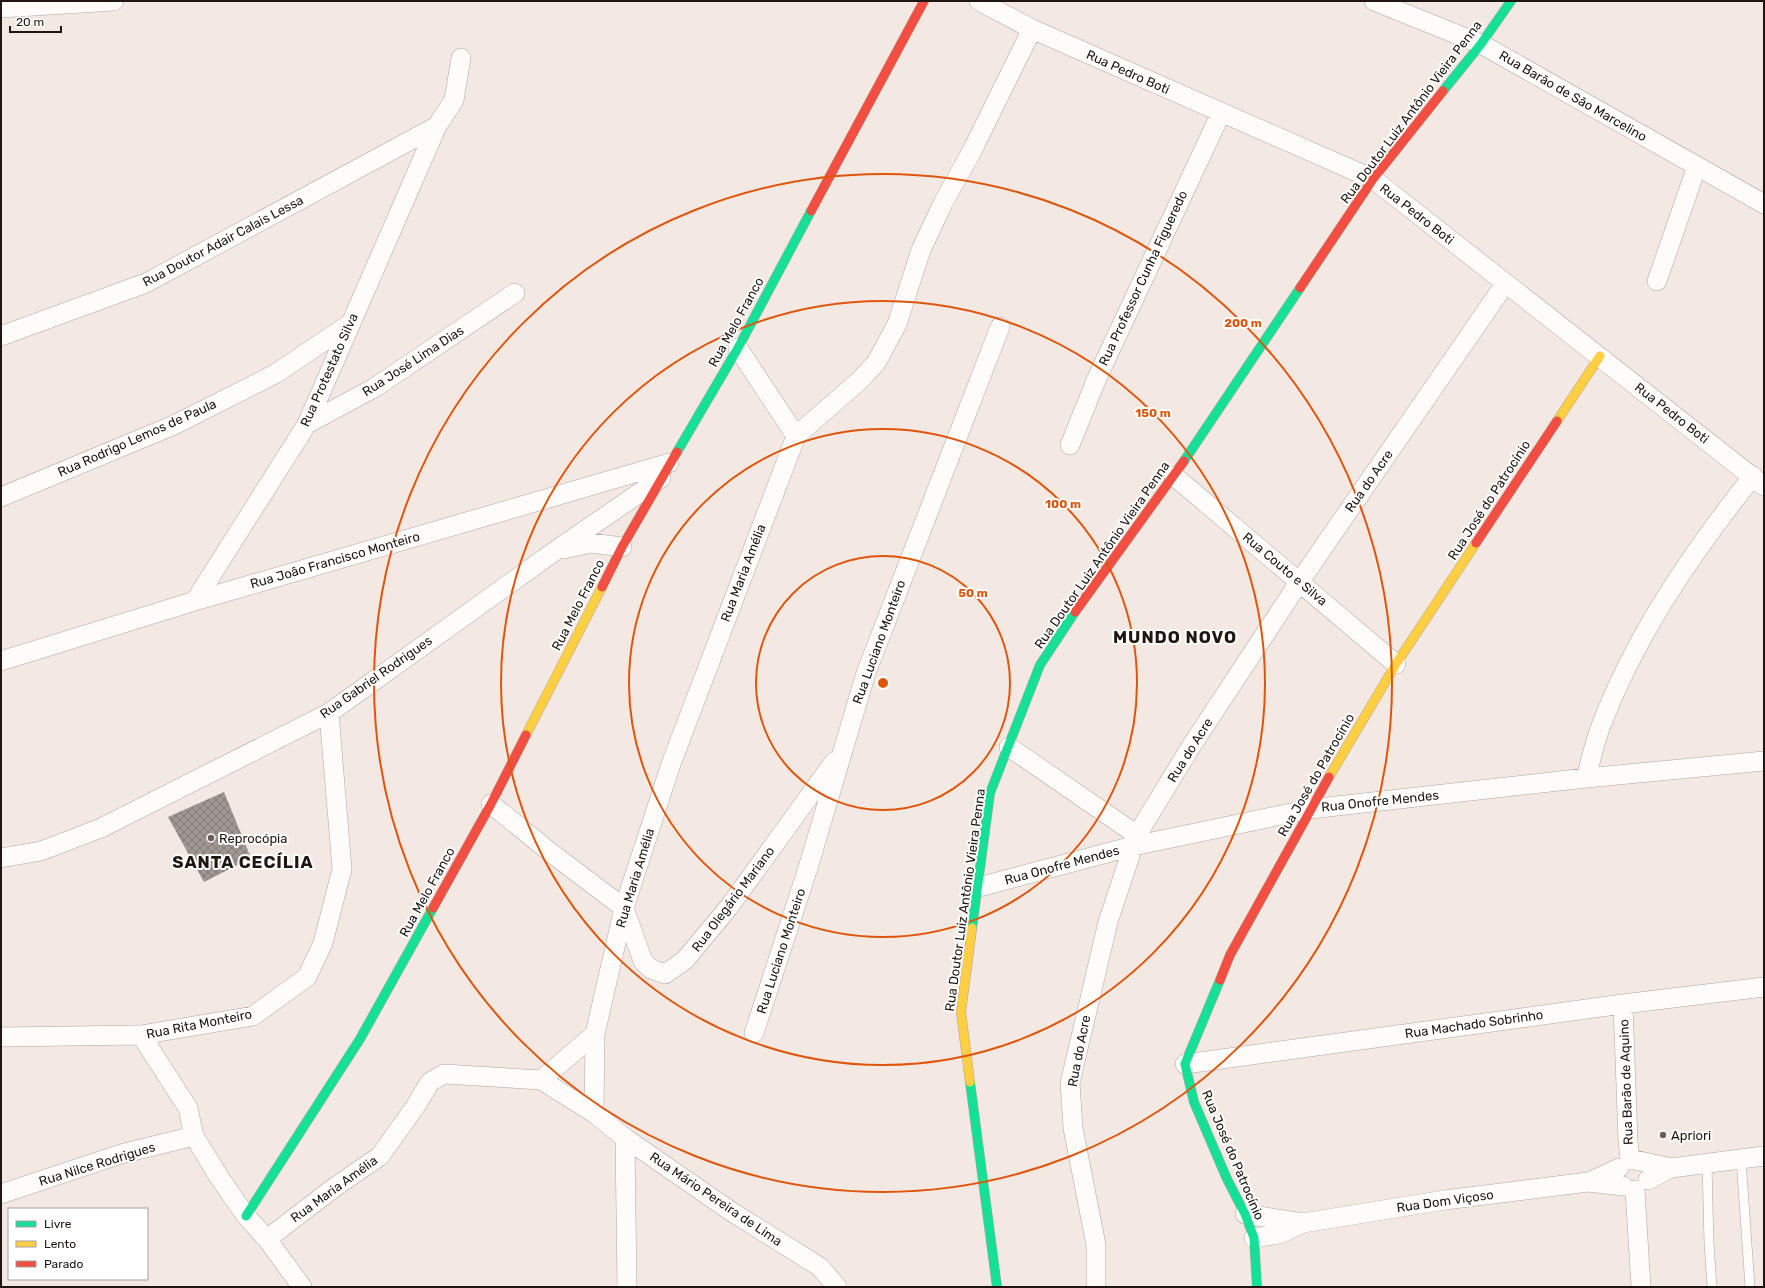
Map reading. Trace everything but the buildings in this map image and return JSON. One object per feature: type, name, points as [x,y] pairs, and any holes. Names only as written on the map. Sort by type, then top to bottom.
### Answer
[{"type":"street","points":[[1,8],[114,1]]},
{"type":"street","name":"Rua Melo Franco","points":[[246,1216],[360,1040],[491,804],[622,547],[738,348],[924,1]]},
{"type":"street","name":"Rua Pedro Boti","points":[[979,1],[1032,29],[1373,180],[1758,481]]},
{"type":"street","name":"Rua Barão de São Marcelino","points":[[1374,1],[1481,44],[1764,204]]},
{"type":"street","name":"Rua Doutor Luiz Antônio Vieira Penna","points":[[997,1287],[993,1247],[961,1012],[979,887],[990,793],[1040,665],[1079,606],[1174,476],[1373,180],[1481,44],[1511,1]]},
{"type":"street","points":[[738,348],[796,436],[859,381],[876,363],[897,324],[921,250],[943,203],[972,151],[1032,29]]},
{"type":"street","name":"Rua Protestato Silva","points":[[195,601],[307,424],[437,126],[454,100],[461,58]]},
{"type":"street","name":"Rua Professor Cunha Figueredo","points":[[1070,445],[1097,378],[1221,113]]},
{"type":"street","name":"Rua Doutor Adair Calais Lessa","points":[[1,336],[146,283],[437,126]]},
{"type":"street","points":[[1657,281],[1697,166]]},
{"type":"street","name":"Rua do Acre","points":[[1096,1287],[1096,1245],[1073,1128],[1070,1083],[1108,922],[1135,840],[1192,745],[1300,581],[1505,284]]},
{"type":"street","name":"Rua José Lima Dias","points":[[307,424],[374,388],[516,293]]},
{"type":"street","name":"Rua Rodrigo Lemos de Paula","points":[[1,497],[174,425],[275,374],[351,323]]},
{"type":"street","name":"Rua Luciano Monteiro","points":[[754,1033],[808,868],[866,673],[1000,327]]},
{"type":"street","name":"Rua José do Patrocínio","points":[[1257,1287],[1254,1238],[1245,1214],[1227,1179],[1194,1102],[1185,1064],[1230,955],[1310,809],[1396,664],[1600,356]]},
{"type":"street","name":"Rua Maria Amélia","points":[[596,1034],[624,908],[671,764],[796,436]]},
{"type":"street","name":"Rua Gabriel Rodrigues","points":[[1,858],[41,851],[101,828],[329,713],[665,471]]},
{"type":"street","name":"Rua João Francisco Monteiro","points":[[1,661],[195,601],[665,471]]},
{"type":"street","name":"Rua Couto e Silva","points":[[1174,476],[1300,581],[1396,664]]},
{"type":"street","points":[[1586,778],[1599,732],[1625,670],[1656,614],[1689,560],[1758,481]]},
{"type":"street","points":[[555,551],[591,543],[622,547]]},
{"type":"street","name":"Rua Rita Monteiro","points":[[1,1037],[141,1035],[253,1016],[307,976],[322,943],[342,869],[329,713]]},
{"type":"street","points":[[1009,747],[1135,840]]},
{"type":"street","name":"Rua Olegário Mariano","points":[[624,908],[642,961],[651,969],[665,974],[685,960],[729,907],[843,749]]},
{"type":"street","name":"Rua Onofre Mendes","points":[[979,887],[1135,840],[1310,809],[1586,778],[1764,762]]},
{"type":"street","points":[[491,804],[550,852],[624,908]]},
{"type":"street","name":"Rua Machado Sobrinho","points":[[1185,1064],[1623,1004],[1764,987]]},
{"type":"street","name":"Rua Barão de Aquino","points":[[1623,1004],[1628,1141],[1641,1287]]},
{"type":"street","points":[[541,1080],[596,1034]]},
{"type":"street","points":[[594,1113],[596,1034]]},
{"type":"street","points":[[141,1035],[188,1108],[194,1136],[219,1177],[246,1216],[267,1239],[302,1287]]},
{"type":"street","name":"Rua Maria Amélia","points":[[267,1239],[335,1187],[380,1156],[415,1107],[430,1082],[444,1074],[541,1080]]},
{"type":"street","name":"Rua Mário Pereira de Lima","points":[[541,1080],[594,1113],[625,1138],[732,1212],[820,1267],[837,1287]]},
{"type":"street","name":"Rua Nilce Rodrigues","points":[[1,1194],[121,1154],[194,1136]]},
{"type":"street","points":[[625,1138],[627,1287]]},
{"type":"street","points":[[1632,1174],[1764,1156]]},
{"type":"street","name":"Rua Dom Viçoso","points":[[1245,1214],[1303,1222],[1446,1200],[1588,1182],[1632,1174]]},
{"type":"street","name":"Rua Dom Viçoso","points":[[1254,1238],[1279,1234],[1303,1222]]},
{"type":"lane","points":[[1741,1159],[1750,1287]]},
{"type":"lane","points":[[1707,1164],[1709,1243],[1712,1287]]},
{"type":"traffic: fast","points":[[1443,91],[1481,44],[1511,1]]},
{"type":"traffic: fast","points":[[677,452],[738,348],[811,211]]},
{"type":"traffic: fast","points":[[1184,461],[1300,288]]},
{"type":"traffic: fast","points":[[972,928],[990,793],[1040,665],[1075,612]]},
{"type":"traffic: fast","points":[[246,1216],[360,1039],[433,908]]},
{"type":"traffic: fast","points":[[1220,980],[1185,1064],[1194,1102],[1227,1179],[1245,1214],[1254,1238],[1257,1287]]},
{"type":"traffic: fast","points":[[970,1082],[997,1287]]},
{"type":"traffic: slow","points":[[1557,421],[1600,356]]},
{"type":"traffic: slow","points":[[1329,777],[1396,664],[1476,543]]},
{"type":"traffic: slow","points":[[526,735],[602,587]]},
{"type":"traffic: slow","points":[[970,1082],[961,1012],[972,928]]},
{"type":"traffic: jam","points":[[811,211],[924,1]]},
{"type":"traffic: jam","points":[[1300,288],[1373,179],[1443,91]]},
{"type":"traffic: jam","points":[[1476,543],[1557,421]]},
{"type":"traffic: jam","points":[[602,587],[622,547],[677,452]]},
{"type":"traffic: jam","points":[[1075,612],[1184,461]]},
{"type":"traffic: jam","points":[[433,908],[491,804],[526,735]]},
{"type":"traffic: jam","points":[[1220,980],[1230,955],[1329,777]]},
{"type":"place","name":"Reprocópia","points":[[211,838]]},
{"type":"place","name":"Apriori","points":[[1663,1135]]},
{"type":"district","name":"MUNDO NOVO","points":[[1175,637]]},
{"type":"district","name":"SANTA CECÍLIA","points":[[243,862]]}]
